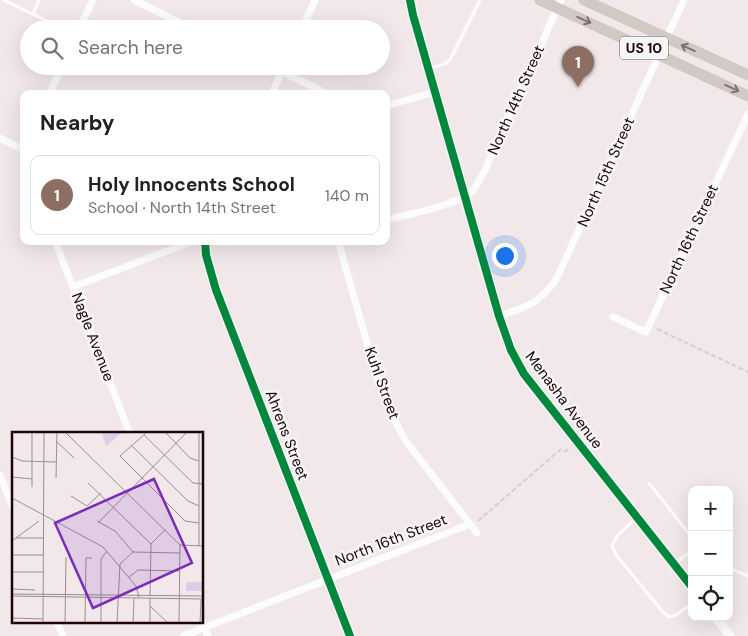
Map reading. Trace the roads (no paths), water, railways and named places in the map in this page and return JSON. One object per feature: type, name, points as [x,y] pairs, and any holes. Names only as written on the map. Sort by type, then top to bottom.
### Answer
[{"type":"main road","name":"US 10","points":[[540,0],[559,4],[660,55],[748,96]]},
{"type":"main road","name":"US 10","points":[[584,0],[748,75]]},
{"type":"street","points":[[83,20],[93,0]]},
{"type":"street","points":[[134,0],[175,20]]},
{"type":"street","points":[[306,20],[315,0]]},
{"type":"street","name":"Menasha Avenue","points":[[410,0],[464,196],[499,316],[511,350],[524,374],[688,582]]},
{"type":"street","name":"North 15th Street","points":[[499,316],[535,303],[546,294],[556,280],[684,0]]},
{"type":"street","name":"North 14th Street","points":[[464,196],[475,187],[485,170],[559,4]]},
{"type":"street","points":[[51,90],[58,75]]},
{"type":"street","points":[[274,90],[280,75]]},
{"type":"street","points":[[294,75],[321,90]]},
{"type":"street","points":[[390,105],[434,92]]},
{"type":"street","name":"North 16th Street","points":[[613,317],[646,332],[748,114]]},
{"type":"street","points":[[0,138],[20,149]]},
{"type":"street","points":[[390,219],[450,203],[464,196]]},
{"type":"street","name":"Nagle Avenue","points":[[57,245],[129,432]]},
{"type":"street","points":[[73,287],[183,245]]},
{"type":"street","name":"Ahrens Street","points":[[205,245],[206,255],[216,290],[350,636]]},
{"type":"street","name":"Kuhl Street","points":[[339,245],[375,371],[394,419],[405,440],[476,533]]},
{"type":"street","points":[[0,475],[12,505]]},
{"type":"street","name":"North 16th Street","points":[[183,636],[204,625],[328,580],[470,524]]},
{"type":"street","points":[[719,621],[730,636]]},
{"type":"street","points":[[58,624],[63,636]]},
{"type":"street","points":[[204,625],[208,636]]},
{"type":"lane","points":[[3,0],[45,20]]},
{"type":"lane","points":[[33,14],[39,0]]},
{"type":"lane","points":[[428,68],[450,60],[466,32],[480,0]]},
{"type":"lane","points":[[649,483],[688,532]]},
{"type":"lane","points":[[637,518],[617,536],[612,546],[616,556],[669,617],[676,615],[688,607]]},
{"type":"lane","points":[[674,564],[688,554]]},
{"type":"lane","points":[[733,570],[748,576]]},
{"type":"place","name":"Holy Innocents School","points":[[578,87]]}]
